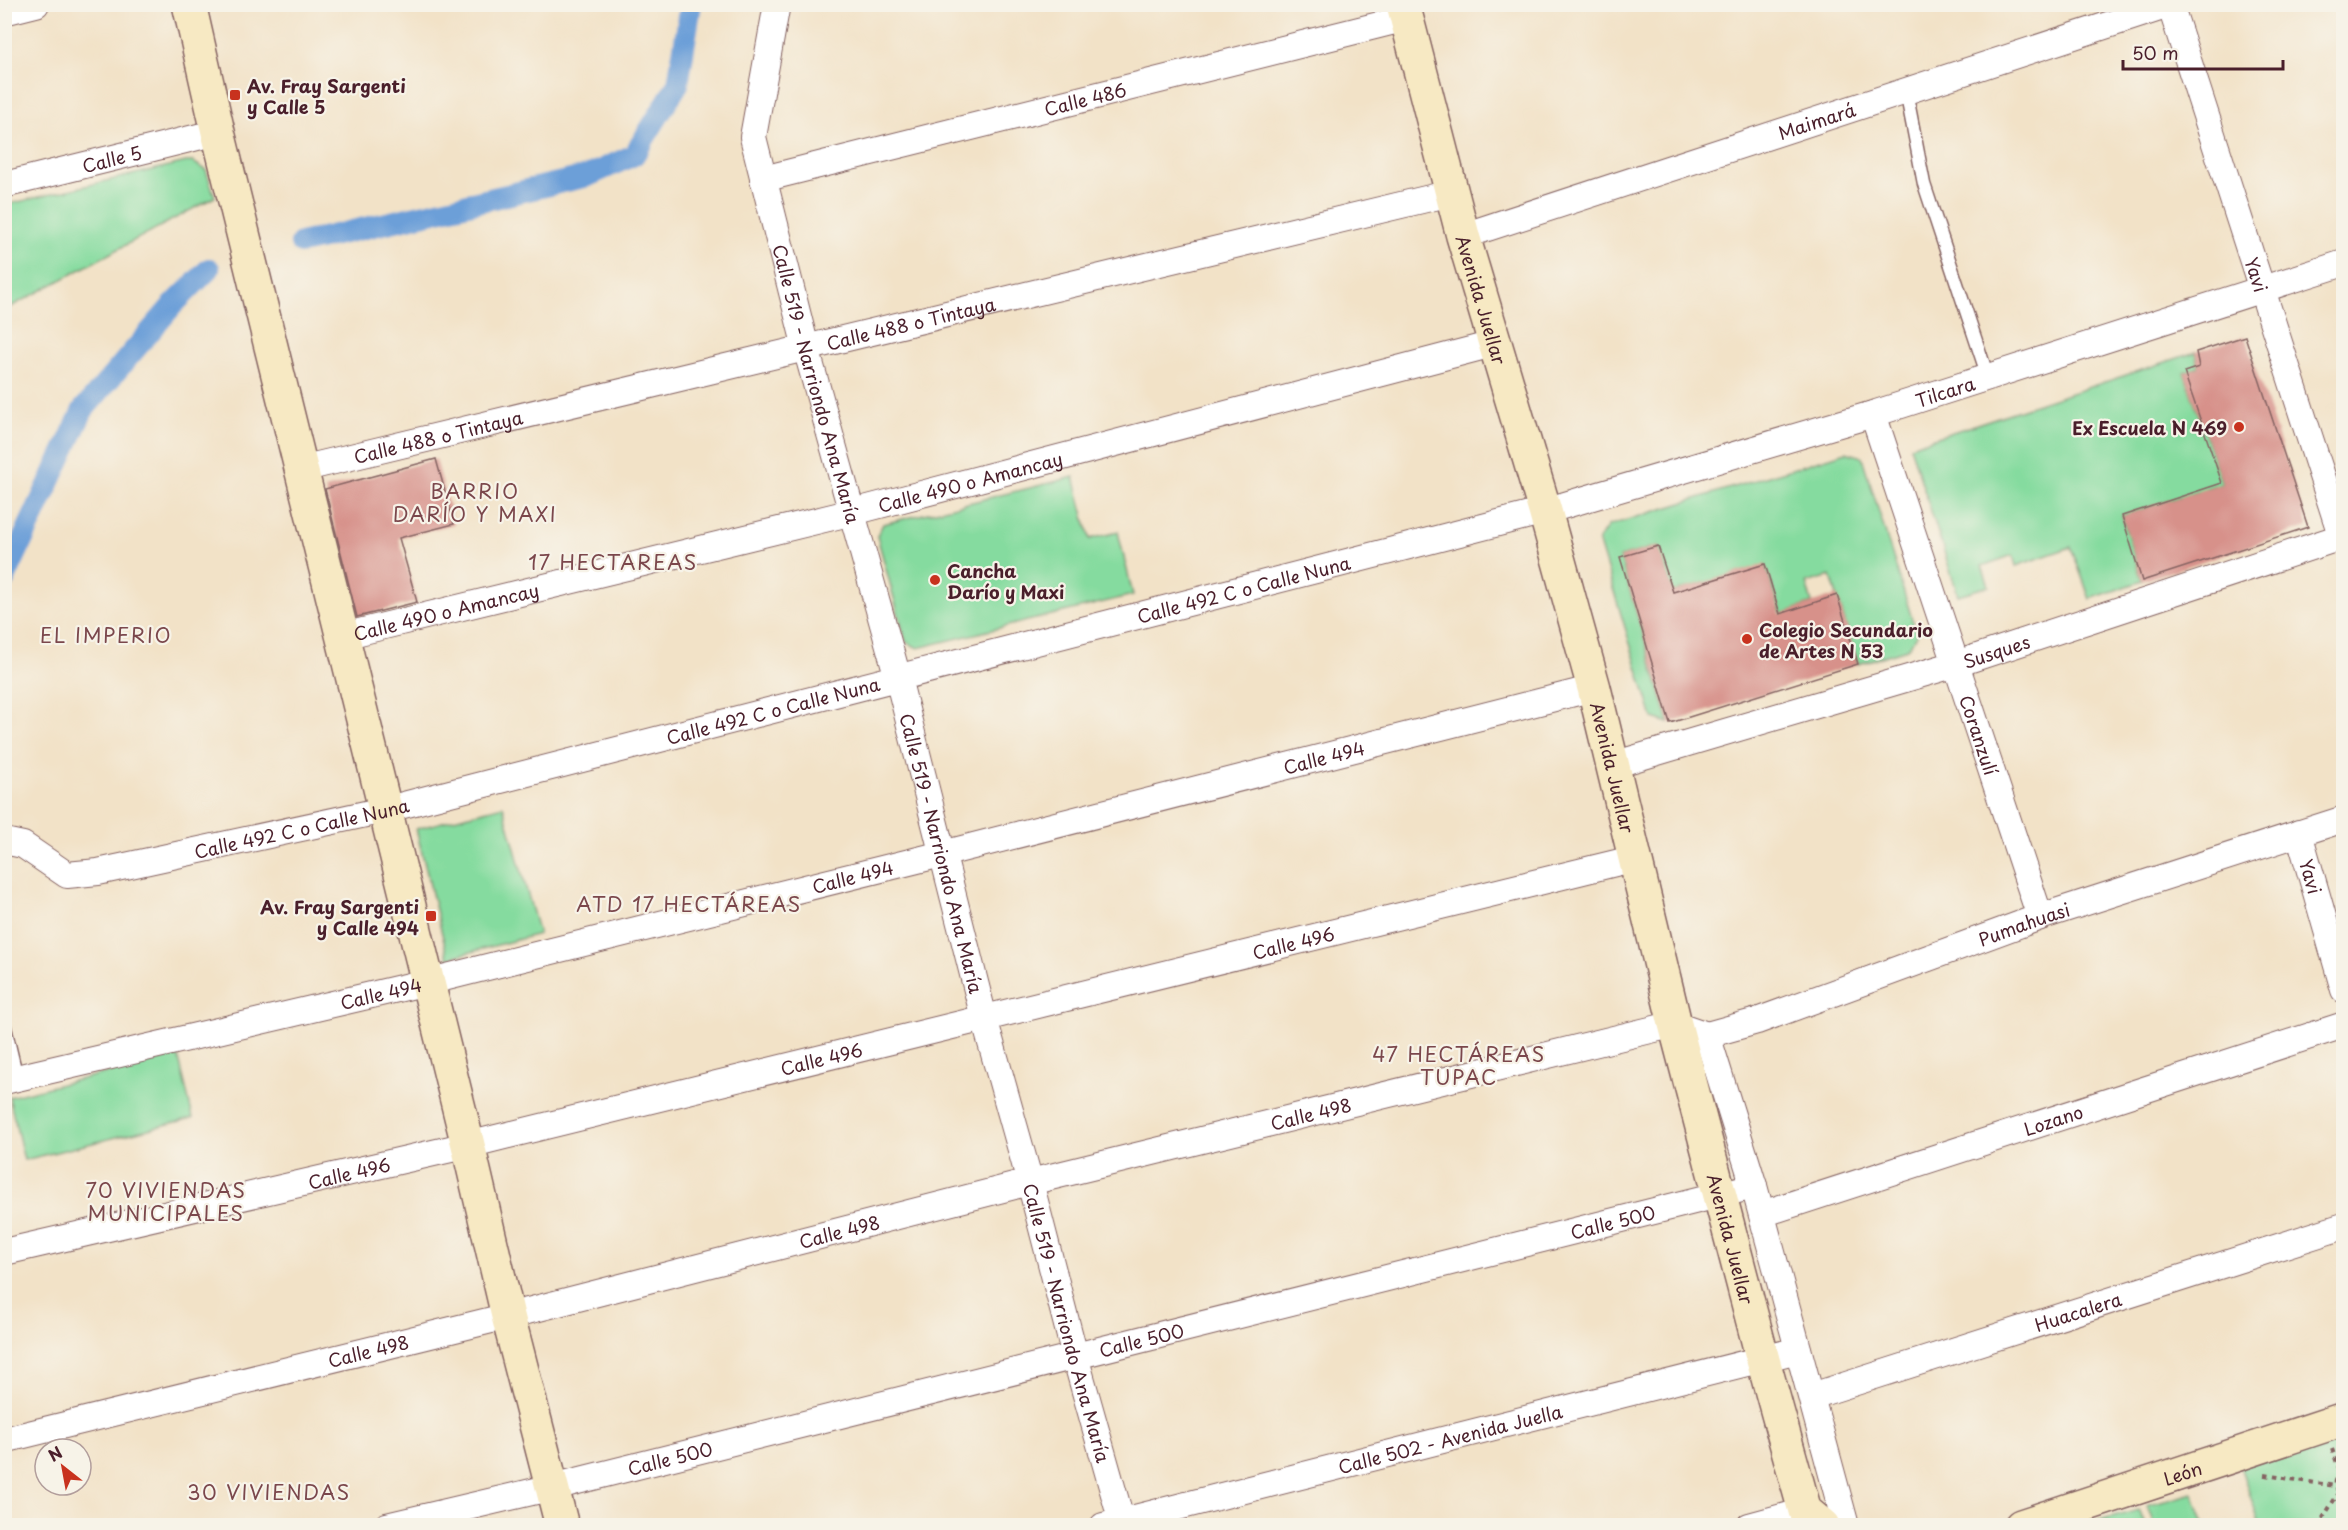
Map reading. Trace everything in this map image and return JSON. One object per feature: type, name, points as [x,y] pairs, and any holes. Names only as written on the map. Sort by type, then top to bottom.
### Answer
[{"type":"street","points":[[4,12],[36,4]]},
{"type":"street","points":[[189,4],[218,132],[468,1145],[508,1316],[562,1526]]},
{"type":"street","name":"Calle 519 - Narriondo Ana María","points":[[777,4],[753,137],[806,348],[898,678],[984,1018],[1030,1182],[1116,1524]]},
{"type":"street","name":"Maimará","points":[[1463,236],[2171,5]]},
{"type":"street","name":"Yavi","points":[[2171,5],[2343,539]]},
{"type":"street","name":"Calle 486","points":[[763,179],[1405,11]]},
{"type":"street","name":"Avenida Juellar","points":[[1405,11],[1451,193],[1493,344],[1545,511],[1594,688],[1675,1024],[1763,1360],[1814,1518]]},
{"type":"street","name":"Calle 5","points":[[4,185],[218,132]]},
{"type":"street","name":"Calle 488 o Tintaya","points":[[301,469],[1451,193]]},
{"type":"street","name":"Tilcara","points":[[1545,511],[1873,414],[2343,263]]},
{"type":"street","name":"Calle 490 o Amancay","points":[[343,636],[853,512],[1493,344]]},
{"type":"street","name":"Coranzulí","points":[[1873,414],[2040,917]]},
{"type":"street","name":"Calle 492 C o Calle Nuna","points":[[4,841],[23,845],[68,874],[88,873],[384,810],[1545,511]]},
{"type":"street","name":"Susques","points":[[1613,765],[1956,664],[2343,539]]},
{"type":"street","name":"Calle 494","points":[[11,1080],[427,982],[1594,688]]},
{"type":"street","name":"Pumahuasi","points":[[1707,1035],[1757,1021],[2040,917],[2343,819]]},
{"type":"street","name":"Yavi","points":[[2299,833],[2343,990]]},
{"type":"street","name":"Calle 496","points":[[4,1252],[468,1145],[1636,858]]},
{"type":"street","points":[[1675,1024],[1707,1035],[1762,1214],[1846,1526]]},
{"type":"street","name":"Calle 498","points":[[4,1440],[508,1316],[1030,1182],[1675,1024]]},
{"type":"street","name":"Lozano","points":[[1762,1214],[2343,1025]]},
{"type":"street","name":"Calle 500","points":[[387,1526],[553,1487],[1754,1186]]},
{"type":"street","name":"Huacalera","points":[[1812,1396],[2343,1226]]},
{"type":"street","name":"Calle 502 - Avenida Juella","points":[[1116,1524],[1798,1350]]},
{"type":"street","name":"León","points":[[2021,1526],[2337,1431]]},
{"type":"street","points":[[1749,1526],[1814,1518]]},
{"type":"lane","points":[[1906,91],[1924,184],[1988,377]]},
{"type":"lane","points":[[4,1023],[11,1080]]},
{"type":"path","points":[[2335,1486],[2336,1479],[2342,1474],[2337,1431]]},
{"type":"path","points":[[2253,1473],[2335,1486],[2341,1493],[2318,1526]]},
{"type":"green space","points":[[193,162],[206,170],[215,197],[5,310],[5,205]]},
{"type":"green space","points":[[2196,352],[2199,367],[2184,372],[2222,483],[2122,516],[2142,581],[2090,599],[2071,547],[2016,566],[2013,555],[1982,566],[1989,586],[1958,595],[1910,446]]},
{"type":"green space","points":[[1846,452],[1862,457],[1917,635],[1907,649],[1858,664],[1831,576],[1806,583],[1812,603],[1782,614],[1765,565],[1673,592],[1658,546],[1620,557],[1669,723],[1653,718],[1598,540],[1608,526]]},
{"type":"green space","points":[[1074,477],[1090,539],[1118,532],[1133,595],[918,648],[906,642],[877,536],[883,524]]},
{"type":"green space","points":[[503,806],[539,934],[448,958],[416,829]]},
{"type":"green space","points":[[178,1055],[193,1118],[24,1160],[9,1097]]},
{"type":"green space","points":[[2343,1428],[2343,1525],[2260,1525],[2239,1463]]},
{"type":"green space","points":[[2193,1493],[2205,1525],[2154,1525],[2147,1506]]},
{"type":"green space","points":[[2139,1510],[2145,1525],[2093,1525],[2092,1523]]},
{"type":"building","name":"Ex Escuela N 469","points":[[2245,336],[2308,527],[2142,581],[2122,516],[2222,483],[2184,372],[2199,367],[2196,352]]},
{"type":"building","points":[[436,459],[454,524],[399,538],[417,602],[357,617],[325,489]]},
{"type":"building","name":"Colegio Secundario de Artes N 53","points":[[1658,546],[1673,592],[1765,564],[1780,614],[1837,595],[1858,664],[1670,723],[1620,557]]},
{"type":"waterway","points":[[301,243],[588,176],[634,155],[678,84],[691,4]]},
{"type":"waterway","points":[[4,580],[83,410],[172,306],[209,269]]},
{"type":"place","name":"Av. Fray Sargenti y Calle 5","points":[[235,95]]},
{"type":"place","name":"Ex Escuela N 469","points":[[2239,427]]},
{"type":"place","name":"Cancha Darío y Maxi","points":[[935,580]]},
{"type":"place","name":"Colegio Secundario de Artes N 53","points":[[1747,639]]},
{"type":"place","name":"Av. Fray Sargenti y Calle 494","points":[[431,916]]},
{"type":"district","name":"BARRIO DARÍO Y MAXI","points":[[475,502]]},
{"type":"district","name":"17 HECTAREAS","points":[[613,562]]},
{"type":"district","name":"EL IMPERIO","points":[[106,635]]},
{"type":"district","name":"ATD 17 HECTÁREAS","points":[[689,904]]},
{"type":"district","name":"47 HECTÁREAS TUPAC","points":[[1459,1066]]},
{"type":"district","name":"70 VIVIENDAS MUNICIPALES","points":[[166,1202]]},
{"type":"district","name":"30 VIVIENDAS","points":[[269,1492]]}]
